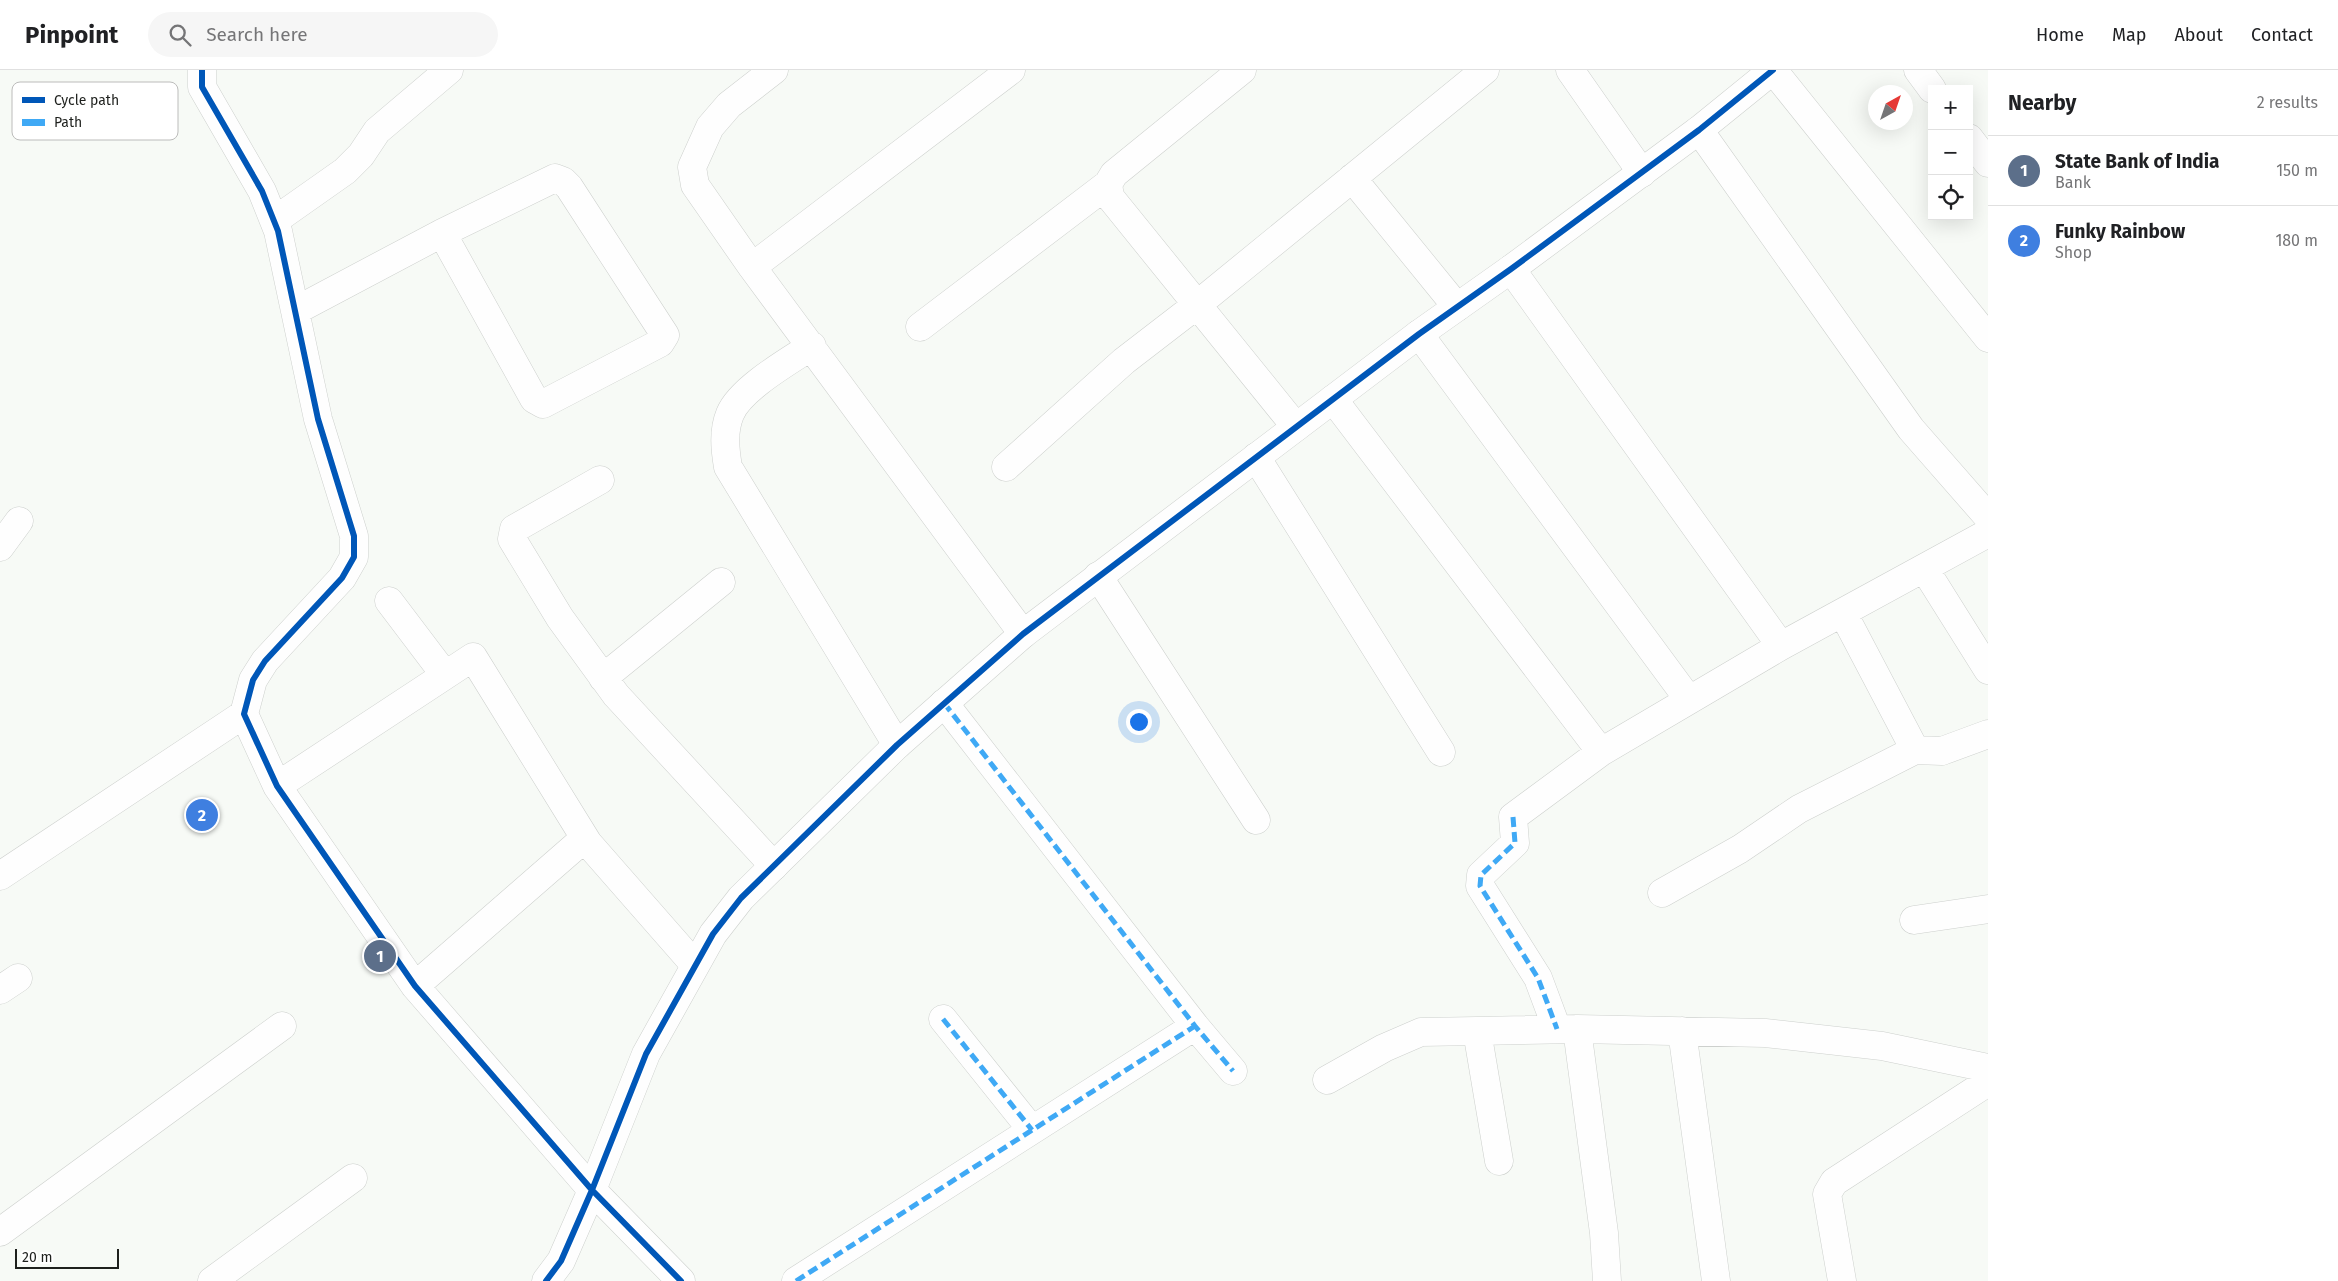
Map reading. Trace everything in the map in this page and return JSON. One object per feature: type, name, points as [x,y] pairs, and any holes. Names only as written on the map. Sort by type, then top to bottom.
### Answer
[{"type":"street","points":[[202,70],[202,86],[262,191],[274,221],[318,419],[354,536],[354,557],[342,578],[265,661],[253,680],[244,714],[277,786],[415,986],[592,1190],[680,1281]]},
{"type":"street","points":[[274,221],[345,171],[361,154],[377,131],[449,70]]},
{"type":"street","points":[[774,70],[729,105],[710,128],[692,167],[695,185],[752,268],[812,346],[1023,634]]},
{"type":"street","points":[[752,268],[1011,70]]},
{"type":"street","points":[[1006,467],[1124,361],[1198,304],[1485,70]]},
{"type":"street","points":[[1570,70],[1642,173]]},
{"type":"street","points":[[546,1281],[561,1261],[592,1190],[646,1054],[694,964],[713,934],[741,898],[897,745],[1023,634],[1419,334],[1642,173],[1773,70],[1988,338]]},
{"type":"street","points":[[1918,70],[1929,85]]},
{"type":"street","points":[[920,327],[1108,184],[1114,174],[1229,74]]},
{"type":"street","points":[[1699,130],[1911,429],[1988,517]]},
{"type":"street","points":[[1973,143],[1988,163]]},
{"type":"street","points":[[295,311],[442,233],[555,178],[563,181],[569,187],[665,335],[660,343],[602,374],[543,404],[538,402],[534,399],[442,233]]},
{"type":"street","points":[[1352,178],[1457,307]]},
{"type":"street","points":[[1108,184],[1110,197],[1296,427]]},
{"type":"street","points":[[1511,269],[1782,646]]},
{"type":"street","points":[[1419,334],[1690,700]]},
{"type":"street","points":[[812,346],[747,391],[730,413],[724,443],[728,467],[897,745]]},
{"type":"street","points":[[1333,399],[1600,752]]},
{"type":"street","points":[[1256,457],[1441,752]]},
{"type":"street","points":[[600,480],[514,529],[512,539],[560,618],[616,695],[774,866]]},
{"type":"street","points":[[0,547],[19,520]]},
{"type":"street","points":[[1607,1281],[1604,1233],[1567,1029],[1538,978],[1480,886],[1482,875],[1515,843],[1513,817],[1600,752],[1782,646],[1988,533]]},
{"type":"street","points":[[1924,568],[1988,670]]},
{"type":"street","points":[[1098,576],[1256,820]]},
{"type":"street","points":[[603,678],[720,582]]},
{"type":"street","points":[[389,601],[445,675]]},
{"type":"street","points":[[1843,613],[1915,750]]},
{"type":"street","points":[[277,786],[473,657],[588,843],[694,964]]},
{"type":"street","points":[[944,703],[1195,1026],[1233,1071]]},
{"type":"street","points":[[0,876],[244,714]]},
{"type":"street","points":[[1662,893],[1740,849],[1799,809],[1915,750],[1942,751],[1988,734]]},
{"type":"street","points":[[415,986],[578,844],[588,843]]},
{"type":"street","points":[[1914,920],[1988,909]]},
{"type":"street","points":[[942,1019],[1032,1130]]},
{"type":"street","points":[[0,1232],[282,1026]]},
{"type":"street","points":[[796,1281],[1195,1026]]},
{"type":"street","points":[[1327,1080],[1384,1048],[1421,1032],[1567,1029],[1766,1033],[1882,1046],[1988,1068]]},
{"type":"street","points":[[1477,1031],[1499,1161]]},
{"type":"street","points":[[1682,1031],[1716,1281]]},
{"type":"street","points":[[1842,1281],[1827,1194],[1834,1182],[1988,1082]]},
{"type":"street","points":[[212,1281],[353,1178]]},
{"type":"marked path","points":[[944,703],[1195,1026],[1233,1071]]},
{"type":"marked path","points":[[1513,817],[1515,843],[1481,875],[1480,886],[1538,978],[1557,1029]]},
{"type":"marked path","points":[[943,1019],[1032,1130]]},
{"type":"marked path","points":[[796,1281],[1195,1026]]},
{"type":"cycle path","points":[[202,70],[202,87],[262,191],[278,231],[318,419],[354,536],[354,557],[342,578],[265,661],[253,680],[244,714],[277,786],[415,986],[592,1190],[681,1281]]},
{"type":"cycle path","points":[[546,1281],[561,1261],[592,1190],[646,1054],[713,934],[741,898],[897,745],[1023,634],[1419,334],[1511,269],[1699,130],[1773,70]]},
{"type":"place","name":"Funky Rainbow","points":[[202,815]]},
{"type":"place","name":"State Bank of India","points":[[380,956]]}]
